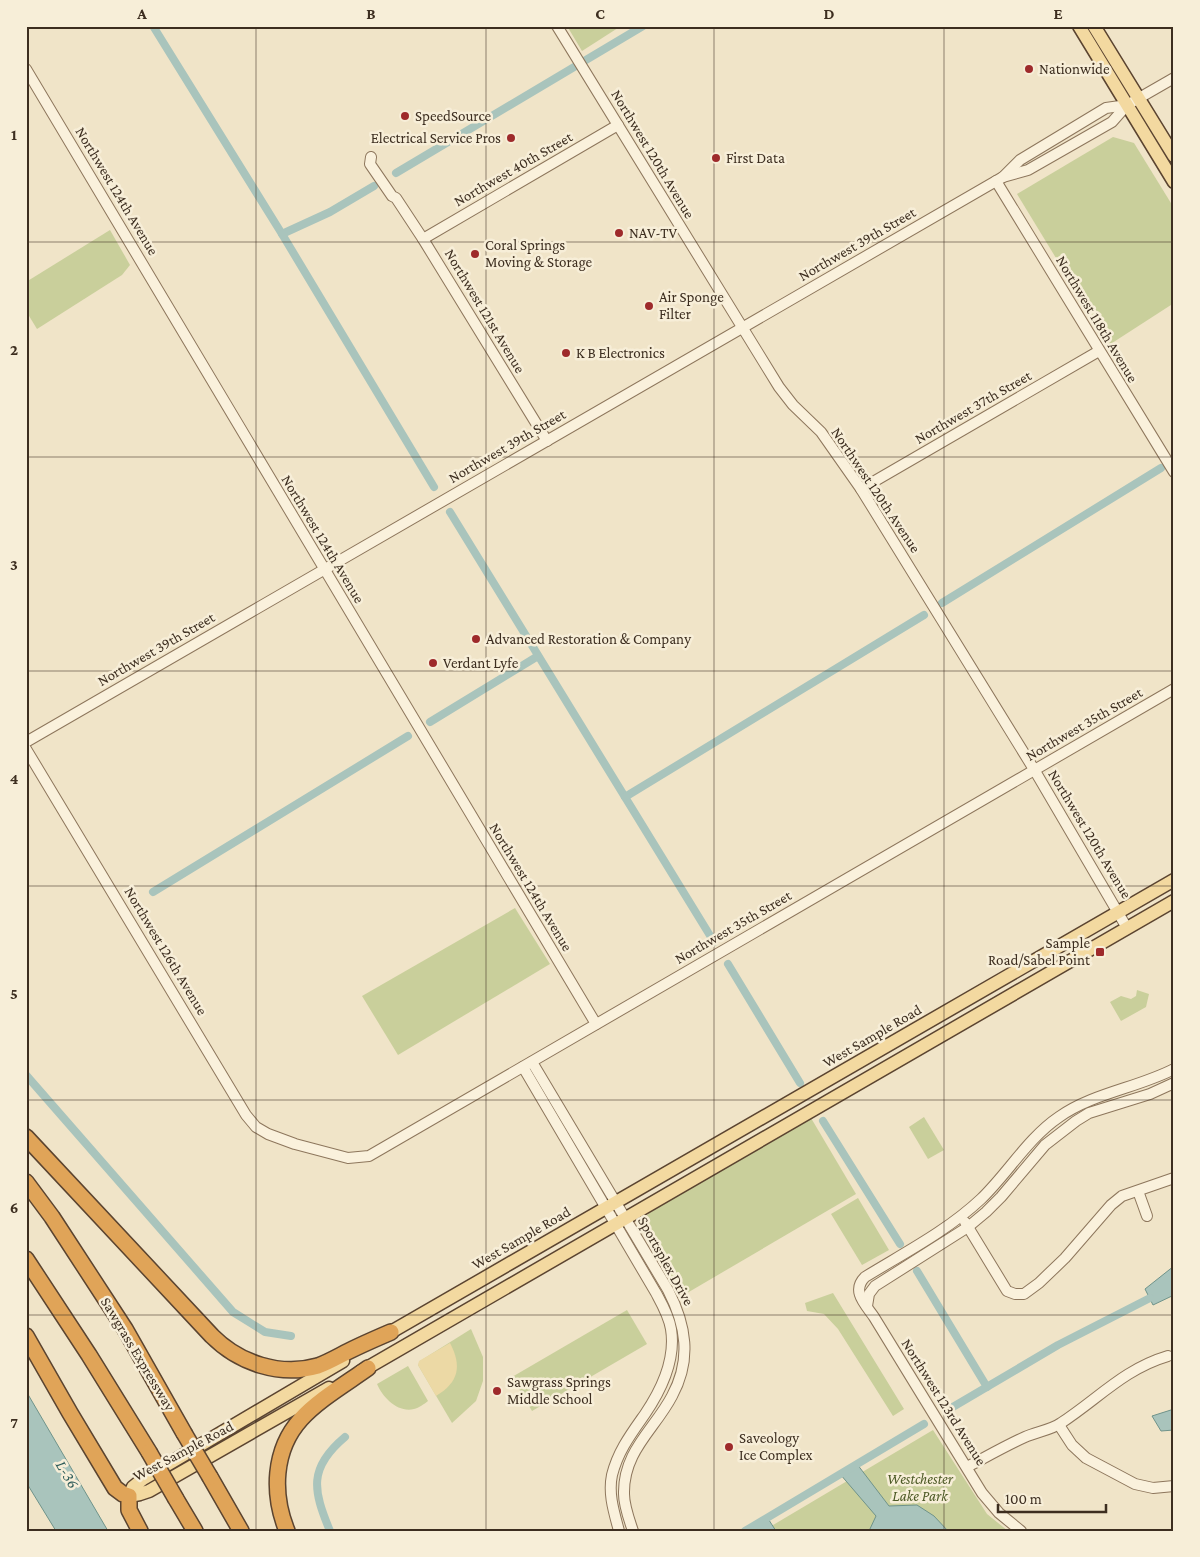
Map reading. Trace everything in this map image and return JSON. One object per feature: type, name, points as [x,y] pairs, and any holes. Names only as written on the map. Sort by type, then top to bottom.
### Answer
[{"type":"highway","points":[[26,1137],[212,1336],[229,1351],[259,1365],[275,1368],[309,1368],[333,1360],[391,1332]]},
{"type":"highway","name":"Sawgrass Expressway","points":[[26,1182],[52,1217],[125,1329],[241,1531]]},
{"type":"highway","points":[[26,1259],[89,1355],[195,1531]]},
{"type":"highway","points":[[26,1336],[113,1484],[121,1493],[129,1496],[129,1510],[140,1531]]},
{"type":"highway","points":[[287,1531],[279,1506],[277,1489],[279,1463],[288,1438],[302,1418],[314,1407],[368,1368]]},
{"type":"main road","points":[[1079,26],[1174,156]]},
{"type":"main road","points":[[1094,26],[1174,182]]},
{"type":"main road","name":"West Sample Road","points":[[129,1496],[133,1487],[143,1479],[391,1332],[1174,880]]},
{"type":"main road","name":"West Sample Road","points":[[129,1496],[150,1491],[368,1368],[620,1220],[1174,901]]},
{"type":"street","name":"Northwest 120th Avenue","points":[[557,26],[779,387],[793,405],[821,432],[861,489],[1035,771],[1127,928]]},
{"type":"street","name":"Northwest 124th Avenue","points":[[26,69],[596,1024]]},
{"type":"street","name":"Northwest 39th Street","points":[[999,179],[1028,170],[1054,156],[1112,122],[1133,102],[1174,78]]},
{"type":"street","name":"Northwest 39th Street","points":[[26,742],[999,179],[1020,160],[1106,108],[1133,102]]},
{"type":"street","name":"Northwest 40th Street","points":[[423,239],[618,125]]},
{"type":"street","name":"Northwest 118th Avenue","points":[[999,179],[1099,351],[1174,472]]},
{"type":"street","name":"Northwest 121st Avenue","points":[[396,198],[547,441]]},
{"type":"street","name":"Northwest 37th Street","points":[[861,489],[1099,351]]},
{"type":"street","name":"Northwest 35th Street","points":[[300,1146],[348,1158],[368,1156],[1174,689]]},
{"type":"street","name":"Northwest 126th Avenue","points":[[26,749],[246,1114],[256,1127],[268,1134],[300,1146]]},
{"type":"street","points":[[527,1064],[611,1205]]},
{"type":"street","points":[[1173,1072],[1086,1102],[1058,1117],[1037,1136],[999,1180],[962,1217],[1008,1291],[1015,1294],[1024,1294],[1059,1264],[1111,1205],[1122,1196],[1174,1178]]},
{"type":"street","points":[[867,1306],[869,1294],[875,1286],[968,1227],[1001,1197],[1045,1146],[1076,1121],[1089,1113],[1150,1094],[1174,1083]]},
{"type":"street","points":[[1069,1110],[1076,1121]]},
{"type":"street","points":[[1138,1191],[1147,1216]]},
{"type":"street","name":"Sportsplex Drive","points":[[611,1205],[674,1300],[679,1313],[684,1340],[683,1361],[672,1397],[642,1439],[629,1462],[624,1492],[625,1504],[633,1531]]},
{"type":"street","name":"Northwest 123rd Avenue","points":[[962,1217],[864,1277],[860,1282],[858,1290],[861,1298],[982,1494],[999,1513],[1021,1531]]},
{"type":"street","name":"Sportsplex Drive","points":[[620,1220],[663,1306],[671,1330],[668,1371],[657,1396],[626,1440],[617,1458],[612,1476],[612,1507],[620,1531]]},
{"type":"street","points":[[967,1468],[1027,1436],[1059,1424],[1128,1375],[1152,1361],[1168,1356]]},
{"type":"street","points":[[1059,1424],[1072,1445],[1086,1458],[1135,1484],[1153,1488],[1174,1486]]},
{"type":"street","points":[[612,1507],[625,1504]]},
{"type":"green space","points":[[567,26],[621,26],[582,51]]},
{"type":"green space","points":[[1113,137],[1134,143],[1174,208],[1174,303],[1109,345],[1017,194]]},
{"type":"green space","points":[[110,230],[130,265],[122,275],[37,329],[26,311],[26,282]]},
{"type":"green space","points":[[515,908],[550,964],[398,1055],[362,996]]},
{"type":"green space","points":[[1137,990],[1149,994],[1146,1007],[1121,1021],[1110,1002],[1121,996],[1131,999],[1136,996]]},
{"type":"green space","points":[[924,1117],[944,1150],[928,1159],[909,1127]]},
{"type":"green space","points":[[811,1118],[856,1194],[682,1296],[644,1231],[643,1223],[645,1217]]},
{"type":"green space","points":[[858,1198],[889,1250],[862,1265],[831,1214]]},
{"type":"green space","points":[[833,1293],[904,1409],[893,1416],[838,1329],[824,1314],[807,1311],[805,1303]]},
{"type":"green space","points":[[627,1310],[647,1344],[532,1411],[512,1377]]},
{"type":"green space","points":[[471,1329],[483,1357],[483,1381],[476,1401],[452,1423],[418,1365],[420,1361]]},
{"type":"green space","points":[[408,1366],[428,1401],[418,1408],[408,1410],[397,1407],[387,1399],[377,1384]]},
{"type":"green space","name":"Westchester Lake Park","points":[[933,1430],[987,1514],[1008,1531],[763,1531]]},
{"type":"sand","points":[[450,1343],[456,1359],[456,1373],[450,1385],[436,1396],[418,1365],[419,1361]]},
{"type":"water","points":[[1174,1266],[1174,1295],[1153,1305],[1145,1289]]},
{"type":"water","name":"L-36","points":[[26,1391],[108,1531],[56,1531],[26,1482]]},
{"type":"water","points":[[1174,1409],[1174,1430],[1161,1431],[1152,1416]]},
{"type":"water","points":[[857,1464],[889,1506],[917,1505],[934,1516],[948,1531],[869,1531],[876,1516],[840,1474]]},
{"type":"water","points":[[767,1517],[776,1531],[750,1531],[748,1529]]},
{"type":"waterway","points":[[153,26],[282,234],[434,487]]},
{"type":"waterway","points":[[396,173],[643,26]]},
{"type":"waterway","points":[[282,234],[330,212],[374,186]]},
{"type":"waterway","points":[[942,603],[1161,468]]},
{"type":"waterway","points":[[450,512],[714,942]]},
{"type":"waterway","points":[[625,797],[924,615]]},
{"type":"waterway","points":[[430,722],[538,656]]},
{"type":"waterway","points":[[153,892],[408,736]]},
{"type":"waterway","points":[[728,964],[800,1083]]},
{"type":"waterway","points":[[26,1075],[233,1312],[265,1332],[291,1336]]},
{"type":"waterway","points":[[823,1121],[900,1244]]},
{"type":"waterway","points":[[917,1271],[987,1387]]},
{"type":"waterway","points":[[946,1411],[1058,1345],[1150,1298]]},
{"type":"waterway","points":[[745,1531],[924,1424]]},
{"type":"waterway","points":[[330,1531],[320,1503],[317,1480],[325,1459],[345,1437]]},
{"type":"place","name":"Nationwide","points":[[1029,69]]},
{"type":"place","name":"SpeedSource","points":[[405,116]]},
{"type":"place","name":"Electrical Service Pros","points":[[511,138]]},
{"type":"place","name":"First Data","points":[[716,158]]},
{"type":"place","name":"NAV-TV","points":[[619,233]]},
{"type":"place","name":"Coral Springs Moving & Storage","points":[[475,254]]},
{"type":"place","name":"Air Sponge Filter","points":[[649,306]]},
{"type":"place","name":"K B Electronics","points":[[566,353]]},
{"type":"place","name":"Advanced Restoration & Company","points":[[476,639]]},
{"type":"place","name":"Verdant Lyfe","points":[[433,663]]},
{"type":"place","name":"Sample Road/Sabel Point","points":[[1100,952]]},
{"type":"place","name":"Sawgrass Springs Middle School","points":[[497,1391]]},
{"type":"place","name":"Saveology Ice Complex","points":[[729,1447]]}]
